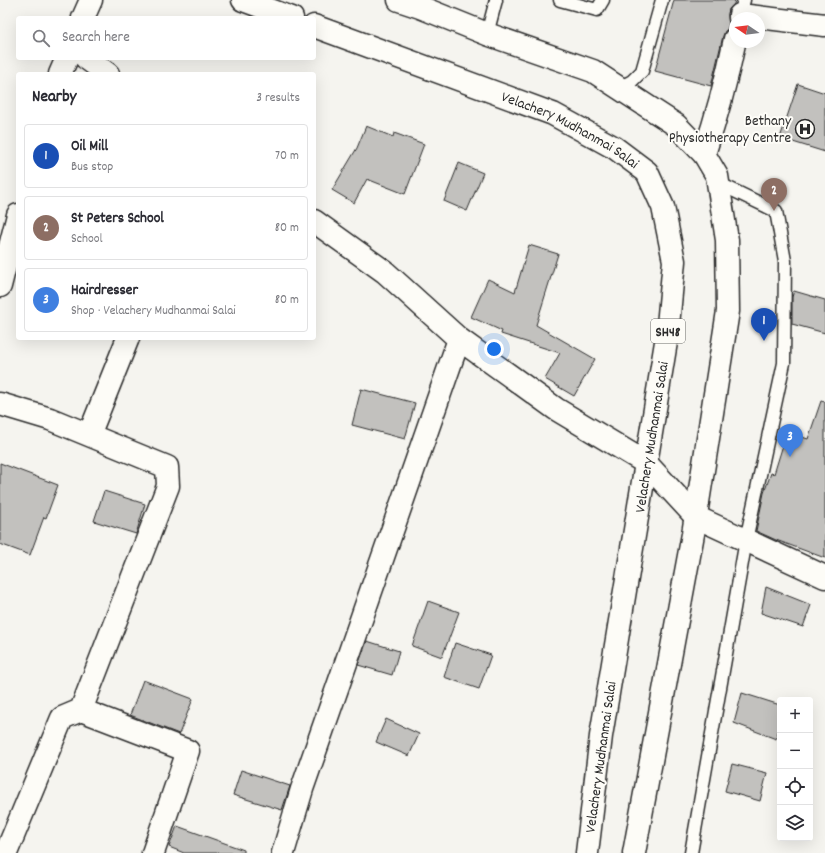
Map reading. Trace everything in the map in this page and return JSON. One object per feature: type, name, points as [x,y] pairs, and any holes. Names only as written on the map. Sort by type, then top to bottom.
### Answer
[{"type":"street","points":[[84,16],[91,0]]},
{"type":"street","points":[[243,0],[287,16]]},
{"type":"street","points":[[399,0],[421,4],[487,34],[593,71],[676,125],[704,154],[717,176],[727,240],[728,311],[696,517],[634,853]]},
{"type":"street","points":[[741,11],[825,25]]},
{"type":"street","name":"Velachery Mudhanmai Salai","points":[[316,27],[552,114],[615,148],[647,172],[663,207],[674,261],[667,336],[602,736],[587,853]]},
{"type":"street","points":[[704,154],[714,124],[733,48]]},
{"type":"street","points":[[61,72],[66,60]]},
{"type":"street","points":[[89,60],[105,72]]},
{"type":"street","points":[[316,222],[386,272],[459,339],[556,409],[646,463],[696,517],[825,577]]},
{"type":"street","points":[[0,286],[16,223]]},
{"type":"street","points":[[284,853],[302,789],[459,339]]},
{"type":"street","points":[[89,435],[127,340]]},
{"type":"street","points":[[0,404],[50,419],[167,466],[168,486],[81,710]]},
{"type":"street","points":[[6,853],[62,718],[81,710],[188,751],[152,853]]},
{"type":"lane","points":[[487,34],[496,0]]},
{"type":"lane","points":[[560,0],[597,10],[603,0]]},
{"type":"lane","points":[[619,88],[632,81],[642,71],[662,0]]},
{"type":"lane","points":[[691,853],[746,540],[784,363],[785,261],[776,211],[718,184]]},
{"type":"building","points":[[674,0],[735,0],[734,4],[729,9],[729,24],[723,36],[711,86],[655,71]]},
{"type":"building","points":[[798,84],[825,93],[825,152],[780,138]]},
{"type":"building","points":[[366,126],[393,137],[394,133],[424,144],[405,194],[367,179],[354,203],[332,190],[357,148]]},
{"type":"building","points":[[459,163],[483,173],[467,211],[444,201]]},
{"type":"building","points":[[529,245],[558,254],[536,325],[595,359],[574,396],[545,379],[560,353],[501,334],[502,331],[471,317],[488,279],[515,292]]},
{"type":"building","points":[[794,291],[825,300],[825,333],[792,324],[792,297]]},
{"type":"building","points":[[361,389],[415,403],[405,439],[352,425]]},
{"type":"building","points":[[821,401],[825,402],[825,558],[756,531],[764,493],[771,473],[774,474],[787,432],[808,439]]},
{"type":"building","points":[[0,463],[58,485],[30,555],[0,544]]},
{"type":"building","points":[[104,491],[145,504],[136,534],[94,521]]},
{"type":"building","points":[[766,587],[811,605],[803,627],[761,613]]},
{"type":"building","points":[[428,601],[459,612],[442,657],[412,646]]},
{"type":"building","points":[[367,641],[399,651],[392,675],[358,665]]},
{"type":"building","points":[[455,643],[491,655],[479,689],[444,677]]},
{"type":"building","points":[[143,680],[193,699],[179,734],[130,715]]},
{"type":"building","points":[[742,693],[777,704],[776,739],[734,723]]},
{"type":"building","points":[[386,719],[419,734],[409,756],[376,742]]},
{"type":"building","points":[[732,764],[767,773],[760,801],[725,791]]},
{"type":"building","points":[[241,770],[290,786],[282,810],[233,795]]},
{"type":"building","points":[[177,826],[244,850],[244,853],[184,853],[169,847]]},
{"type":"place","name":"Bethany Physiotherapy Centre","points":[[805,129]]},
{"type":"place","name":"St Peters School","points":[[774,211]]},
{"type":"place","name":"Oil Mill","points":[[764,341]]},
{"type":"place","name":"Hairdresser","points":[[790,457]]}]
